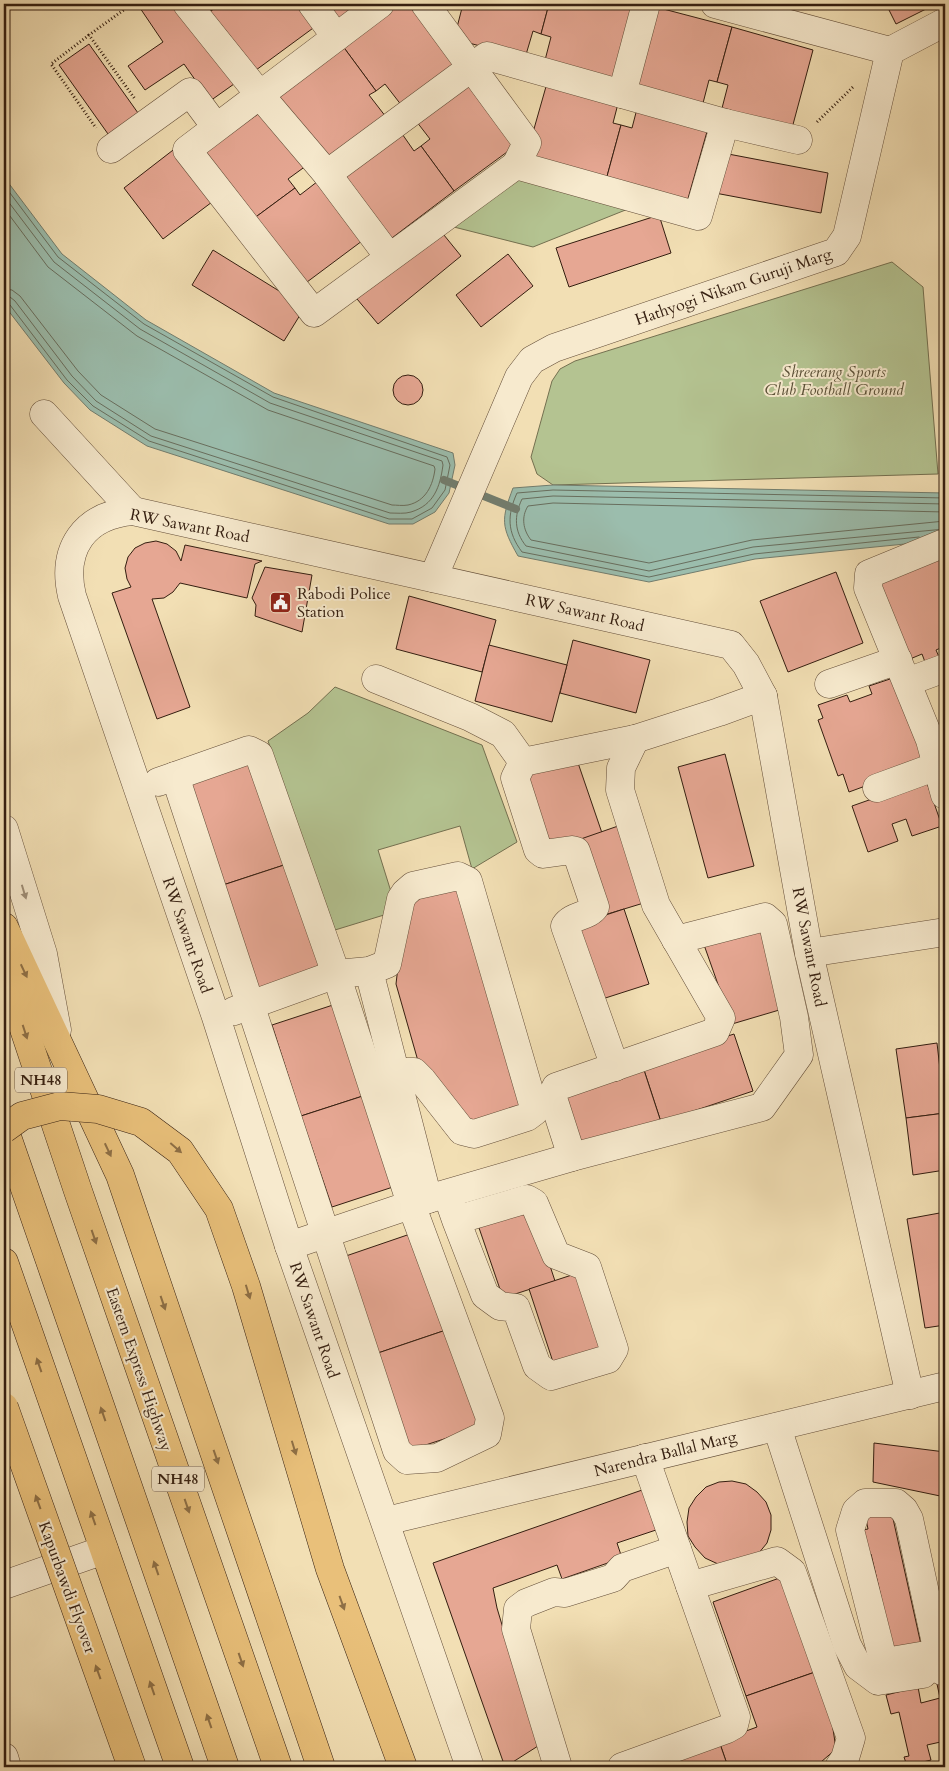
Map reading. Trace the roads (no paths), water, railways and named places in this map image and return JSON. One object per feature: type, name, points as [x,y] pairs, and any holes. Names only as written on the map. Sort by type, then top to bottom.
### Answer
[{"type":"highway","points":[[4,927],[120,1175],[321,1767]]},
{"type":"highway","name":"Eastern Express Highway","points":[[4,969],[78,1191],[278,1767]]},
{"type":"highway","points":[[4,1128],[22,1116],[60,1106],[98,1108],[141,1122],[180,1151],[219,1209],[246,1286],[330,1569],[403,1767]]},
{"type":"highway","name":"NH48","points":[[4,1128],[225,1767]]},
{"type":"highway","points":[[4,1262],[180,1767]]},
{"type":"highway","name":"Kapurbawdi Flyover","points":[[4,1408],[132,1767]]},
{"type":"street","points":[[187,4],[259,94],[327,174],[389,257]]},
{"type":"street","points":[[312,4],[336,36]]},
{"type":"street","points":[[380,4],[187,150],[314,313],[516,165],[527,144],[425,4]]},
{"type":"street","points":[[622,94],[646,4]]},
{"type":"street","points":[[715,4],[786,13],[890,51],[945,22]]},
{"type":"street","name":"Hathyogi Nikam Guruji Marg","points":[[433,578],[519,377],[532,360],[554,348],[836,252],[847,236],[890,51]]},
{"type":"street","points":[[327,174],[487,56],[725,123],[798,140]]},
{"type":"street","points":[[110,149],[190,92],[216,127]]},
{"type":"street","points":[[516,165],[698,216],[725,123]]},
{"type":"street","points":[[44,414],[133,510]]},
{"type":"street","name":"RW Sawant Road","points":[[470,1767],[289,1246],[216,1017],[72,596],[69,566],[73,551],[80,537],[91,526],[118,512],[133,510],[731,645],[746,664],[762,696],[810,952],[910,1395]]},
{"type":"street","points":[[877,788],[942,776],[903,671],[868,588],[869,574],[942,544],[945,545]]},
{"type":"street","points":[[829,684],[903,671],[945,668]]},
{"type":"street","points":[[376,679],[470,717],[503,734],[523,762]]},
{"type":"street","points":[[523,762],[635,739],[762,696]]},
{"type":"street","points":[[572,1158],[552,1096],[556,1087],[715,1032],[721,1018],[656,905],[620,790],[621,768],[635,739]]},
{"type":"street","points":[[138,790],[249,750],[259,755],[336,974],[429,1199],[456,1220],[486,1295],[500,1306],[516,1308],[537,1366],[550,1376],[608,1359],[614,1349],[588,1267],[556,1256],[534,1203],[527,1199],[456,1220]]},
{"type":"street","points":[[523,762],[516,778],[538,850],[543,854],[576,851],[595,907],[592,911],[569,921],[566,926],[615,1067]]},
{"type":"street","points":[[175,776],[397,1451],[407,1460],[437,1458],[487,1434],[490,1418],[429,1199],[369,971]]},
{"type":"street","points":[[4,829],[43,954],[61,1049]]},
{"type":"street","points":[[216,1017],[336,974],[369,971],[387,964],[401,899],[405,893],[414,886],[458,876],[468,880],[534,1111],[528,1117],[474,1134],[462,1131],[414,1072],[396,1072]]},
{"type":"street","points":[[289,1246],[429,1199],[762,1107],[799,1054],[794,1017],[774,924],[765,917],[676,940]]},
{"type":"street","points":[[810,952],[945,932]]},
{"type":"street","name":"Narendra Ballal Marg","points":[[386,1521],[945,1386]]},
{"type":"street","points":[[777,1427],[847,1645],[858,1666],[878,1681],[942,1665]]},
{"type":"street","points":[[622,1767],[727,1729],[734,1725],[736,1718],[645,1458]]},
{"type":"street","points":[[865,1503],[896,1503],[904,1510],[909,1519],[942,1665],[886,1660],[881,1652],[850,1530],[856,1511],[865,1503]]},
{"type":"street","points":[[558,1767],[516,1629],[518,1610],[526,1603],[554,1592],[565,1594],[613,1578],[622,1568],[677,1549]]},
{"type":"street","points":[[4,1584],[104,1550]]},
{"type":"street","points":[[690,1586],[777,1561],[792,1572],[851,1738],[845,1758],[839,1767]]},
{"type":"street","points":[[4,1757],[7,1767]]},
{"type":"water","points":[[4,177],[62,254],[146,320],[274,393],[453,453],[455,465],[449,493],[435,512],[413,524],[389,524],[147,446],[90,410],[64,383],[4,305]]},
{"type":"water","points":[[553,485],[945,493],[945,540],[755,559],[649,582],[518,556],[508,537],[505,523],[506,508],[513,488]]},
{"type":"waterway","points":[[444,480],[516,509]]},
{"type":"place","name":"Rabodi Police Station","points":[[281,602]]},
{"type":"park label","name":"Shreerang Sports Club Football Ground","points":[[834,380]]}]
